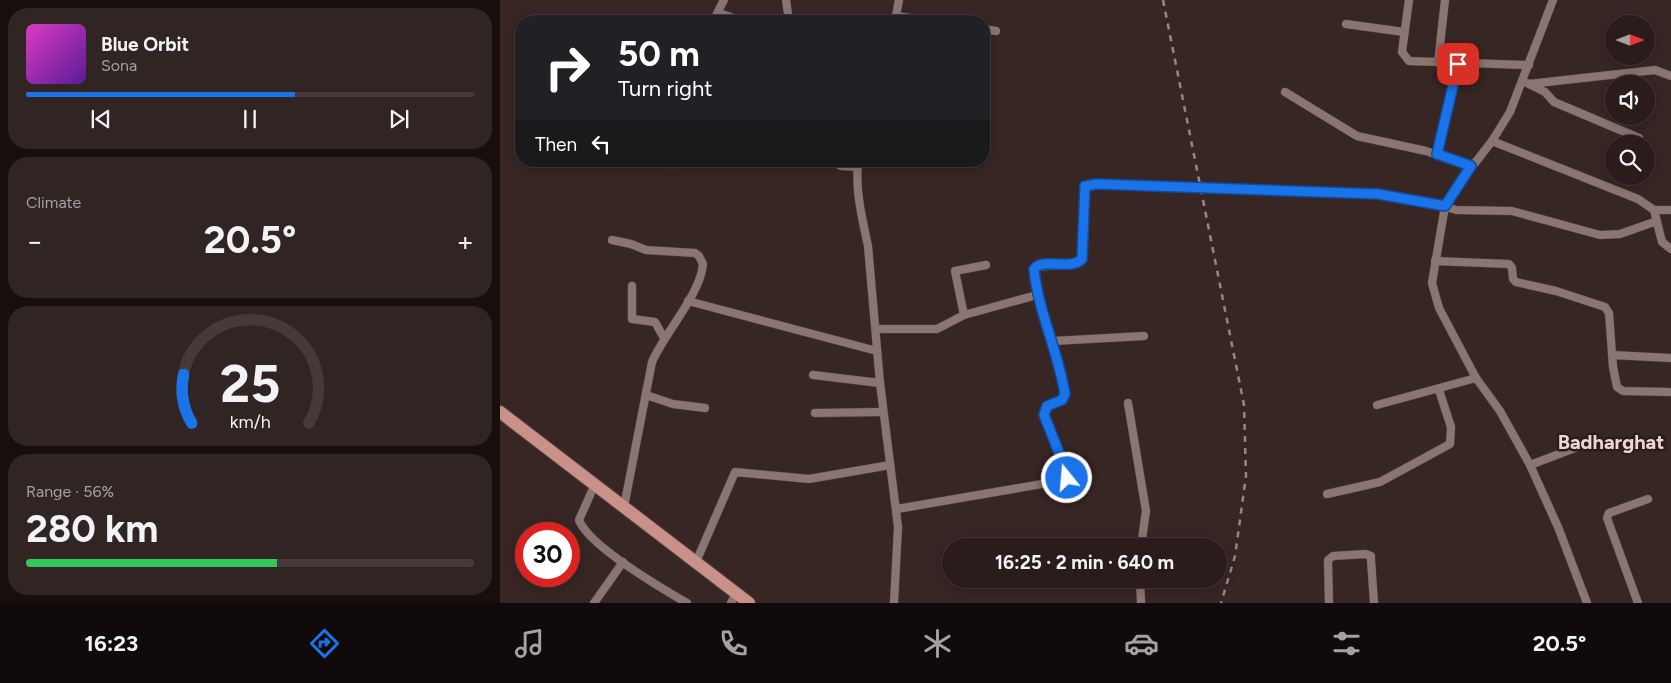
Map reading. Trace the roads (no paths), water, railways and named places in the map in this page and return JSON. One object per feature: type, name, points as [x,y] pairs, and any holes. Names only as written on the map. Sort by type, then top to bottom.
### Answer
[{"type":"main road","points":[[500,412],[696,562],[734,598],[749,603]]},
{"type":"street","points":[[724,0],[718,13],[724,15]]},
{"type":"street","points":[[786,0],[788,15]]},
{"type":"street","points":[[896,15],[899,0]]},
{"type":"street","points":[[1409,0],[1402,52],[1404,58],[1409,61],[1529,65]]},
{"type":"street","points":[[1438,63],[1445,0]]},
{"type":"street","points":[[1553,0],[1529,65],[1526,82],[1492,141],[1471,166],[1445,206],[1432,283],[1435,298],[1476,378],[1500,411],[1530,466],[1558,527],[1587,603]]},
{"type":"street","points":[[1346,24],[1404,32]]},
{"type":"street","points":[[990,30],[996,31]]},
{"type":"street","points":[[1437,154],[1458,64]]},
{"type":"street","points":[[1526,82],[1655,70],[1671,76]]},
{"type":"street","points":[[1526,82],[1546,92],[1554,102],[1632,135]]},
{"type":"street","points":[[1285,92],[1357,136],[1437,154],[1471,166]]},
{"type":"street","points":[[1492,141],[1638,198],[1654,210],[1671,210]]},
{"type":"street","points":[[858,167],[859,199],[868,246],[877,328],[877,351],[883,412],[897,509],[898,538],[894,603]]},
{"type":"street","points":[[897,509],[1066,480],[1066,470],[1044,415],[1047,406],[1065,397],[1053,341],[1038,295],[1035,267],[1073,264],[1082,259],[1084,188],[1087,185],[1378,194],[1445,206],[1456,210],[1512,211],[1600,235],[1620,234],[1657,221]]},
{"type":"street","points":[[1654,210],[1662,242],[1671,249]]},
{"type":"street","points":[[612,240],[631,244],[646,250],[695,253],[703,261],[703,268],[688,301],[664,338],[652,362],[624,507]]},
{"type":"street","points":[[1435,261],[1509,264],[1512,268],[1513,279],[1516,282],[1556,292],[1605,308],[1608,313],[1615,381],[1620,389],[1669,392]]},
{"type":"street","points":[[964,315],[955,271],[986,265]]},
{"type":"street","points":[[632,286],[632,319],[655,322],[664,338]]},
{"type":"street","points":[[877,328],[937,329],[964,315],[1038,295]]},
{"type":"street","points":[[688,301],[877,351]]},
{"type":"street","points":[[1053,341],[1144,336]]},
{"type":"street","points":[[1612,355],[1671,358]]},
{"type":"street","points":[[813,375],[880,383]]},
{"type":"street","points":[[1377,405],[1439,390],[1476,378]]},
{"type":"street","points":[[1327,494],[1380,482],[1450,444],[1451,427],[1439,390]]},
{"type":"street","points":[[646,395],[673,404],[705,408]]},
{"type":"street","points":[[1128,403],[1146,511],[1142,538]]},
{"type":"street","points":[[815,413],[883,412]]},
{"type":"street","points":[[1530,466],[1591,442]]},
{"type":"street","points":[[696,562],[735,472],[809,479],[890,465]]},
{"type":"street","points":[[595,484],[579,522],[591,538],[623,562],[687,603]]},
{"type":"street","points":[[1638,603],[1608,518],[1609,512],[1615,509],[1648,499]]},
{"type":"street","points":[[1329,603],[1328,560],[1334,556],[1366,554],[1371,556],[1374,603]]},
{"type":"street","points":[[594,603],[623,562]]},
{"type":"street","points":[[1140,588],[1141,603]]},
{"type":"railway","points":[[1163,0],[1244,405],[1246,476],[1235,556],[1221,603]]},
{"type":"district","name":"Badharghat","points":[[1611,442]]}]
